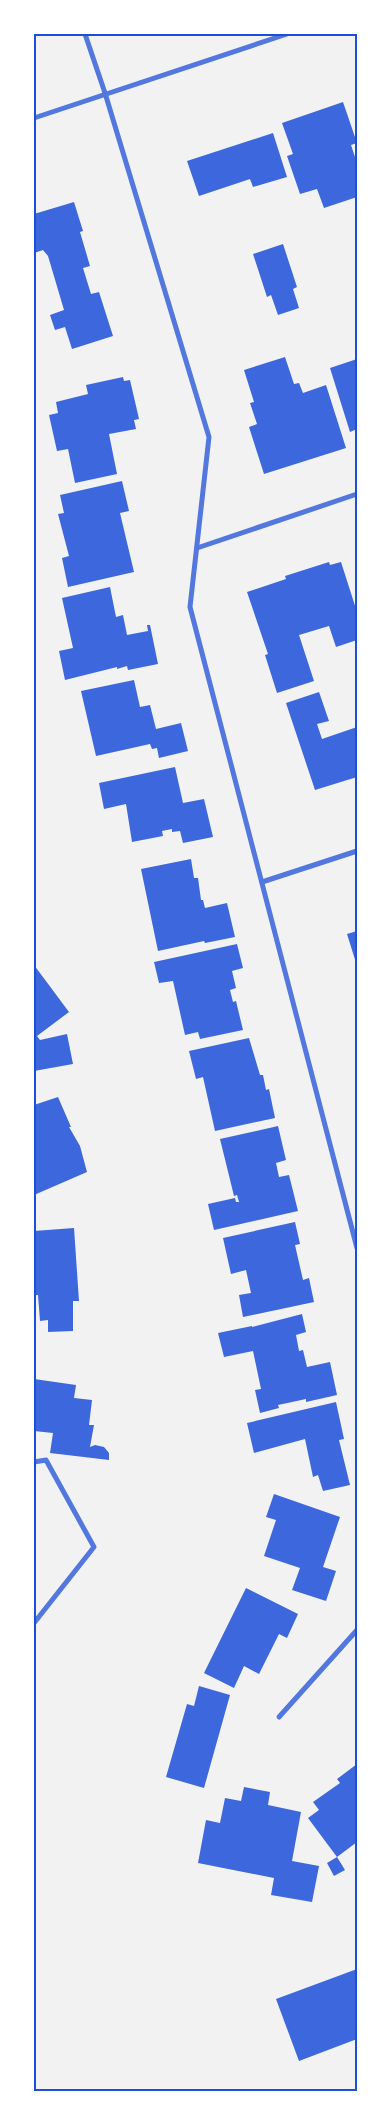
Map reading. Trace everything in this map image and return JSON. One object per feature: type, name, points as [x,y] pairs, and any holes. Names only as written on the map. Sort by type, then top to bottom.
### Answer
[{"type":"street","points":[[84,34],[105,94],[209,437],[190,607],[357,1248]]},
{"type":"street","points":[[34,118],[287,34]]},
{"type":"street","points":[[196,548],[357,494]]},
{"type":"street","points":[[262,882],[357,851]]},
{"type":"street","points":[[34,1462],[46,1460],[94,1547],[34,1622]]},
{"type":"street","points":[[279,1717],[357,1630]]},
{"type":"building","points":[[343,102],[357,143],[351,145],[357,163],[357,197],[324,208],[317,189],[300,194],[287,156],[293,154],[282,123]]},
{"type":"building","points":[[273,133],[287,177],[253,187],[250,179],[199,196],[187,161]]},
{"type":"building","points":[[74,202],[83,231],[80,232],[90,266],[83,268],[91,294],[99,292],[113,336],[72,349],[65,327],[55,330],[50,315],[64,310],[48,256],[43,250],[34,253],[34,214]]},
{"type":"building","points":[[283,244],[297,287],[293,289],[299,308],[278,315],[271,295],[267,297],[253,254]]},
{"type":"building","points":[[285,357],[294,384],[299,383],[303,393],[326,385],[346,448],[264,474],[249,427],[257,424],[250,403],[254,402],[244,370]]},
{"type":"building","points":[[357,359],[357,429],[350,432],[330,368]]},
{"type":"building","points":[[123,377],[124,381],[130,380],[139,419],[134,420],[136,429],[109,434],[117,474],[75,483],[68,449],[57,451],[49,415],[58,413],[56,402],[88,394],[86,385]]},
{"type":"building","points":[[122,481],[129,511],[120,513],[134,572],[68,587],[62,558],[69,556],[58,514],[64,513],[60,495]]},
{"type":"building","points":[[329,562],[330,565],[341,562],[357,612],[357,640],[336,647],[329,626],[299,635],[314,681],[277,693],[265,655],[268,654],[247,592],[286,579],[285,576]]},
{"type":"building","points":[[110,587],[116,617],[123,615],[127,635],[148,631],[147,625],[150,625],[158,664],[128,670],[127,666],[117,669],[117,667],[65,680],[59,651],[73,648],[62,598]]},
{"type":"building","points":[[134,680],[140,707],[150,705],[156,729],[181,723],[188,751],[159,758],[157,748],[152,749],[150,744],[96,756],[81,691]]},
{"type":"building","points":[[319,692],[329,721],[317,724],[322,739],[357,727],[357,777],[315,790],[286,703]]},
{"type":"building","points":[[175,767],[183,803],[204,799],[213,837],[183,843],[180,831],[172,832],[172,829],[162,831],[163,836],[132,842],[126,804],[104,809],[99,783]]},
{"type":"building","points":[[191,859],[194,878],[198,878],[201,900],[203,900],[205,908],[227,903],[235,937],[205,943],[204,941],[158,951],[141,869]]},
{"type":"building","points":[[357,931],[357,966],[347,934]]},
{"type":"building","points":[[237,944],[243,968],[232,971],[236,988],[230,990],[233,1002],[236,1001],[243,1030],[200,1039],[198,1032],[185,1035],[173,981],[159,983],[154,962]]},
{"type":"building","points":[[34,965],[69,1012],[37,1036],[40,1040],[67,1034],[73,1064],[34,1071]]},
{"type":"building","points":[[249,1038],[260,1075],[263,1075],[266,1090],[269,1089],[275,1118],[215,1131],[203,1077],[196,1079],[189,1051]]},
{"type":"building","points":[[58,1097],[71,1127],[69,1127],[80,1146],[87,1172],[34,1195],[34,1105]]},
{"type":"building","points":[[278,1126],[286,1160],[276,1163],[279,1177],[289,1175],[298,1211],[214,1230],[208,1204],[235,1198],[236,1202],[239,1202],[237,1195],[234,1196],[220,1139]]},
{"type":"building","points":[[295,1222],[300,1244],[295,1245],[303,1280],[309,1278],[314,1302],[243,1317],[239,1295],[251,1293],[246,1270],[231,1274],[223,1238]]},
{"type":"building","points":[[74,1228],[79,1301],[73,1301],[73,1331],[48,1332],[48,1320],[40,1321],[38,1295],[34,1295],[34,1231]]},
{"type":"building","points":[[302,1314],[306,1332],[296,1335],[299,1351],[303,1350],[307,1367],[330,1362],[337,1395],[306,1402],[306,1399],[278,1405],[279,1408],[260,1413],[255,1390],[261,1389],[253,1351],[224,1357],[218,1333],[252,1327]]},
{"type":"building","points":[[34,1379],[76,1385],[74,1398],[92,1400],[89,1425],[94,1425],[90,1447],[95,1445],[104,1447],[109,1453],[109,1460],[50,1453],[53,1433],[34,1431]]},
{"type":"building","points":[[336,1402],[344,1439],[339,1440],[350,1485],[323,1491],[318,1475],[313,1477],[305,1439],[254,1453],[247,1423]]},
{"type":"building","points":[[274,1494],[340,1517],[323,1567],[336,1571],[326,1601],[292,1590],[300,1568],[264,1556],[276,1520],[266,1517]]},
{"type":"building","points":[[246,1588],[298,1614],[287,1638],[279,1634],[259,1674],[244,1666],[234,1688],[204,1673]]},
{"type":"building","points":[[199,1686],[230,1695],[204,1788],[166,1777],[187,1704],[194,1706]]},
{"type":"building","points":[[357,1764],[357,1842],[337,1857],[308,1818],[319,1810],[313,1802],[340,1783],[337,1779]]},
{"type":"building","points":[[244,1787],[270,1792],[268,1805],[301,1812],[292,1861],[319,1866],[312,1902],[271,1895],[274,1878],[198,1863],[206,1820],[220,1823],[225,1798],[241,1801]]},
{"type":"building","points":[[337,1857],[345,1870],[334,1876],[327,1863]]},
{"type":"building","points":[[357,1969],[357,2039],[299,2061],[276,1999]]}]
